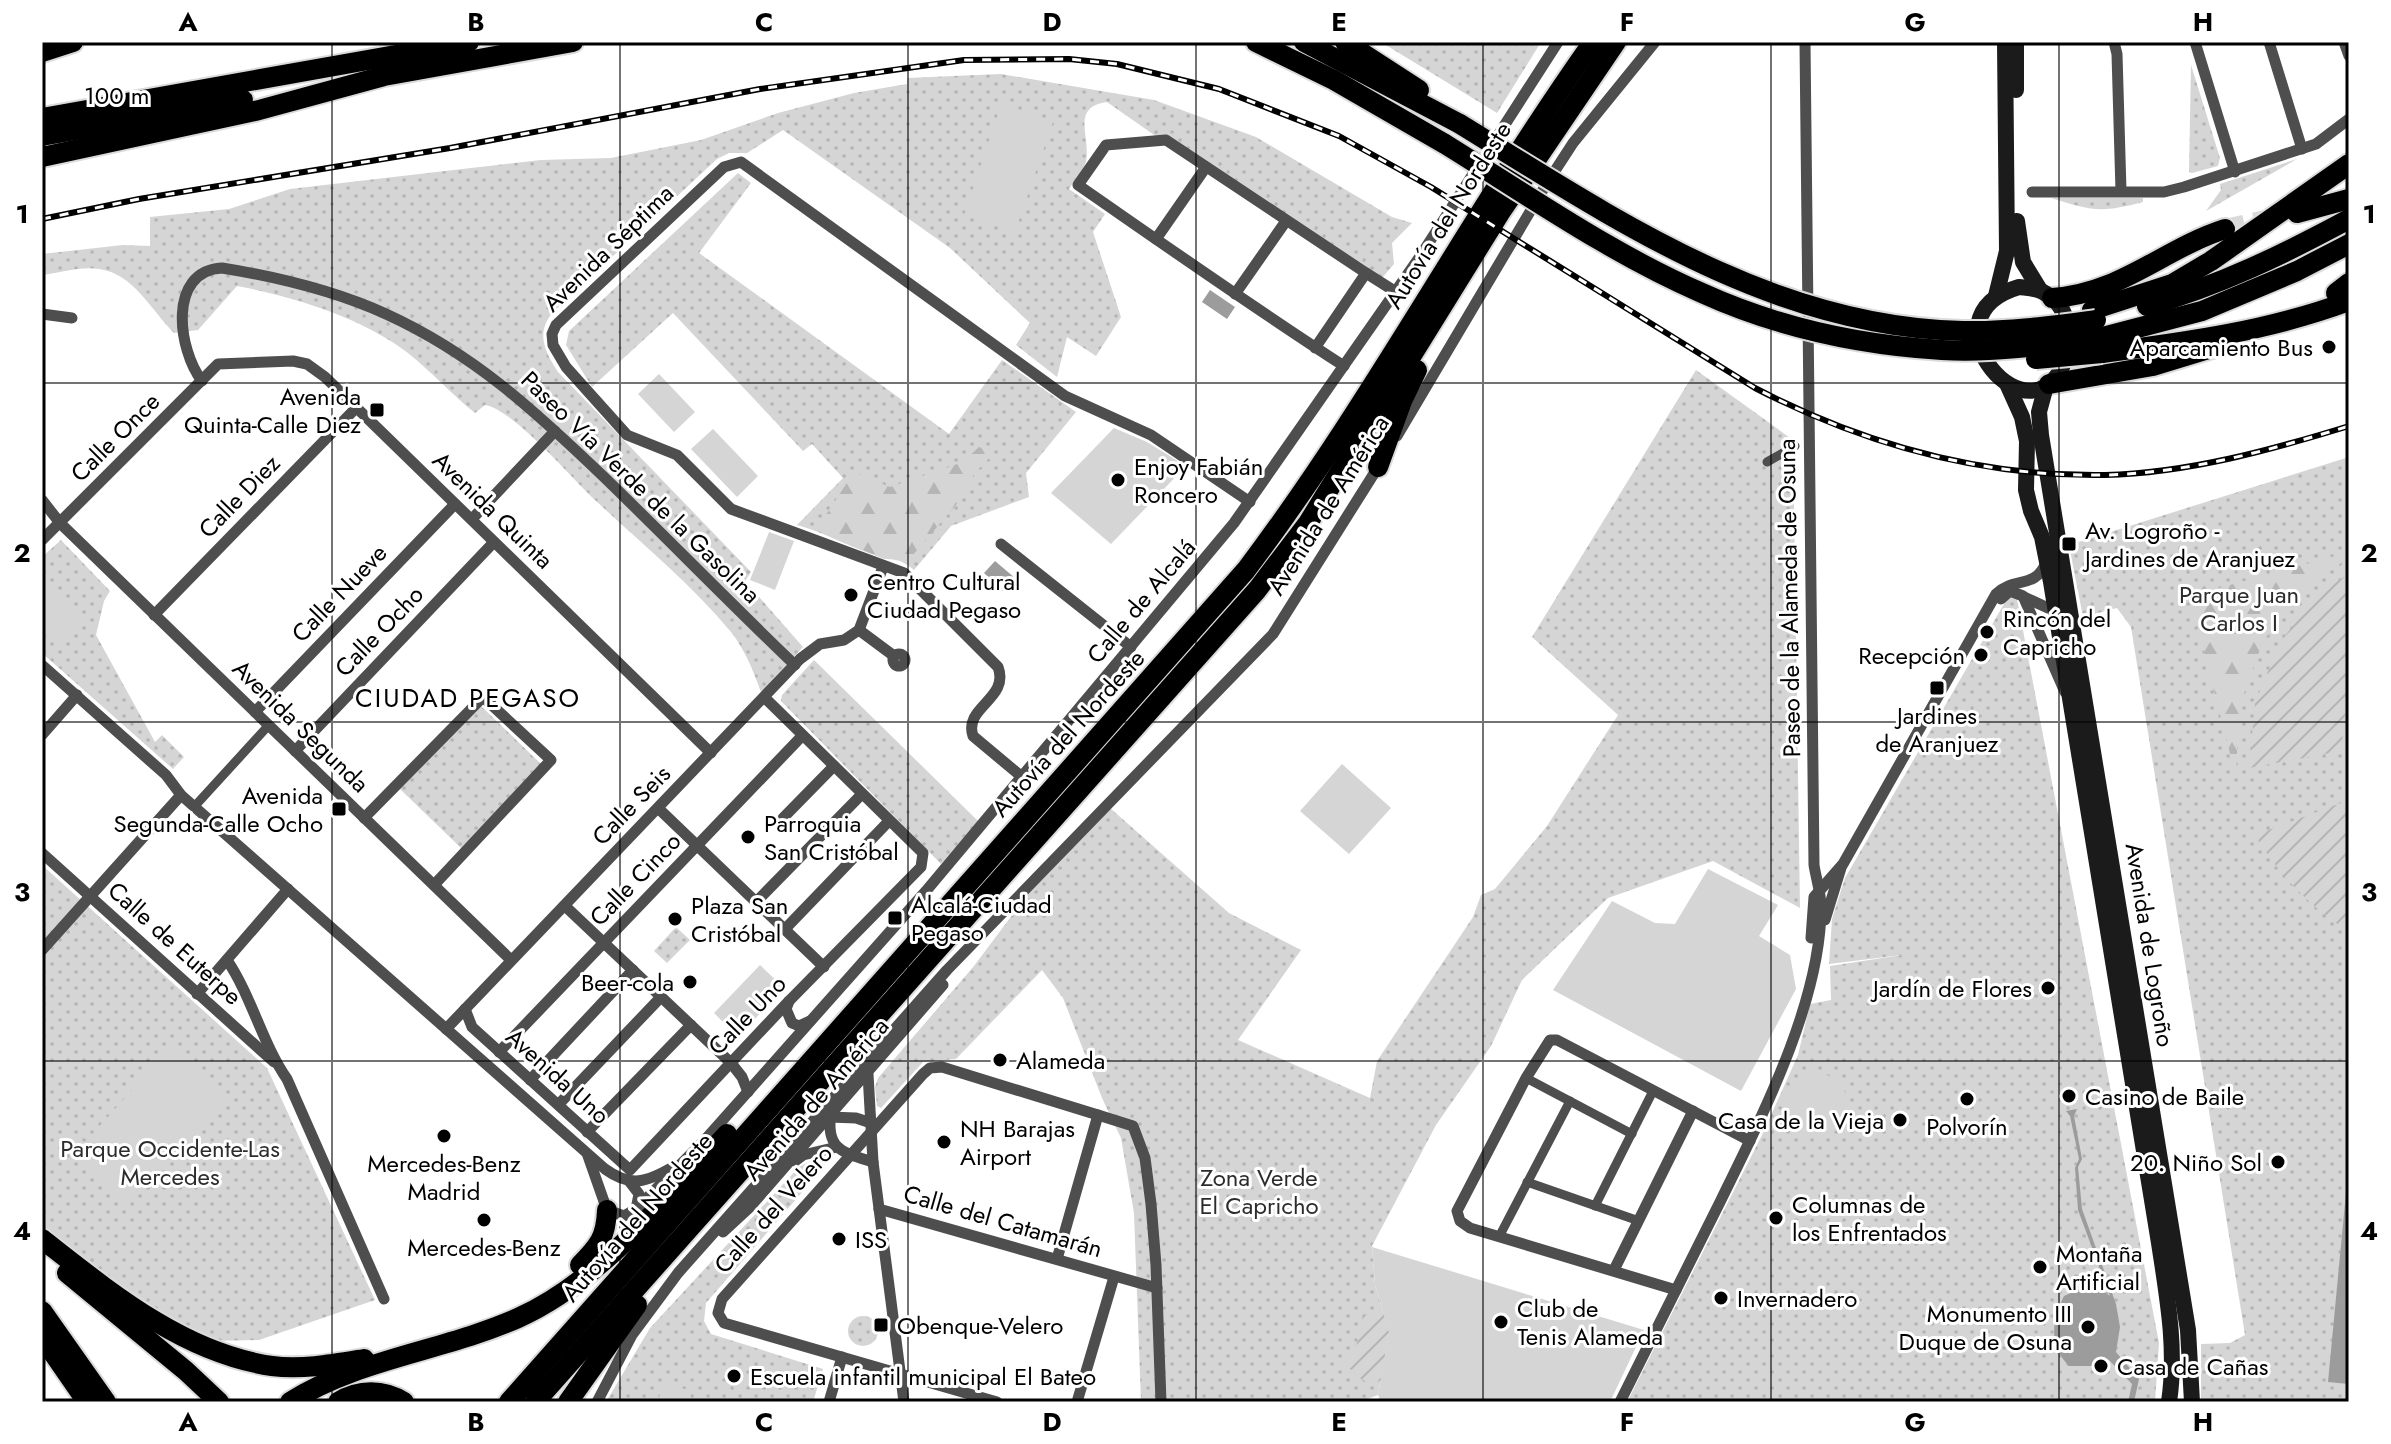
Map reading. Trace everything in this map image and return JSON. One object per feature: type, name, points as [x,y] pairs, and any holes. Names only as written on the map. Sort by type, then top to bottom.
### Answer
[{"type":"highway","points":[[42,52],[73,42]]},
{"type":"highway","points":[[42,118],[469,42]]},
{"type":"highway","points":[[42,136],[573,42]]},
{"type":"highway","points":[[1256,42],[1334,80],[1631,257],[1701,293],[1812,332],[1942,350],[1963,358],[2019,361],[2284,254],[2349,219]]},
{"type":"highway","points":[[1304,42],[1453,119],[1645,237],[1755,289],[1818,309],[1910,327],[1962,331],[2097,330],[2224,337],[2311,315],[2345,292]]},
{"type":"highway","points":[[1345,42],[1413,84],[1453,119]]},
{"type":"highway","points":[[1550,102],[1581,42]]},
{"type":"highway","name":"Autovía del Nordeste","points":[[509,1402],[1246,570],[1291,511],[1550,102],[1593,42]]},
{"type":"highway","name":"Autovía del Nordeste","points":[[535,1402],[1257,590],[1308,523],[1516,189],[1616,42]]},
{"type":"highway","points":[[1600,65],[1618,57],[1630,42]]},
{"type":"highway","points":[[42,157],[255,111],[384,76]]},
{"type":"highway","points":[[2097,330],[2211,261],[2349,164]]},
{"type":"highway","points":[[2349,193],[2307,211],[2349,199]]},
{"type":"highway","points":[[2046,294],[2073,298],[2111,286],[2199,239],[2225,229]]},
{"type":"highway","points":[[2097,330],[2202,311],[2297,271],[2349,244]]},
{"type":"highway","points":[[1378,467],[1397,413],[1427,351],[1443,307]]},
{"type":"highway","points":[[2047,385],[2153,366],[2214,347]]},
{"type":"highway","points":[[290,1402],[337,1378],[403,1354],[495,1328],[564,1292],[589,1272],[634,1231],[782,1076],[1062,765],[1085,753]]},
{"type":"highway","points":[[332,1364],[504,1313],[540,1295],[571,1273],[596,1249],[606,1231],[605,1204]]},
{"type":"highway","points":[[42,1239],[165,1328],[215,1352],[274,1366],[332,1364],[403,1354]]},
{"type":"highway","points":[[42,1252],[219,1402]]},
{"type":"highway","points":[[568,1402],[646,1294],[667,1253]]},
{"type":"highway","points":[[42,1311],[106,1402]]},
{"type":"highway","points":[[42,1337],[87,1402]]},
{"type":"highway","points":[[338,1402],[364,1392],[380,1392],[404,1402]]},
{"type":"main road","points":[[1996,296],[2007,251],[2005,42]]},
{"type":"main road","points":[[2016,42],[2017,233],[2023,262],[2067,320],[2069,347],[2064,364],[2047,385],[2029,391],[2008,386],[1982,354],[1978,339],[1979,323],[1996,296],[2019,287],[2046,294]]},
{"type":"main road","name":"Avenida de Logroño","points":[[2047,385],[2039,412],[2188,1330],[2192,1402]]},
{"type":"main road","name":"Avenida de Logroño","points":[[2008,386],[2022,417],[2027,441],[2026,490],[2047,562],[2168,1300],[2172,1352],[2169,1402]]},
{"type":"street","name":"Calle de Alcalá","points":[[632,1213],[704,1141],[810,1021],[1022,777],[1250,502],[1396,292],[1558,42]]},
{"type":"street","name":"Calle de Alcalá","points":[[1509,120],[1564,42]]},
{"type":"street","name":"Avenida de América","points":[[597,1402],[632,1335],[678,1273],[975,942],[1273,634],[1378,467],[1547,183],[1573,143],[1655,42]]},
{"type":"street","name":"Paseo de la Alameda de Osuna","points":[[1620,1402],[1783,1068],[1817,941],[1821,904],[1814,865],[1805,42]]},
{"type":"street","points":[[2114,42],[2117,54],[2121,191]]},
{"type":"street","points":[[2195,42],[2235,172]]},
{"type":"street","points":[[2269,42],[2302,149]]},
{"type":"street","points":[[2344,42],[2349,56]]},
{"type":"street","points":[[2032,192],[2164,192],[2316,144],[2349,119]]},
{"type":"street","points":[[1344,366],[1078,185],[1106,145],[1166,140],[1396,292]]},
{"type":"street","name":"Avenida Séptima","points":[[1022,777],[973,736],[971,728],[972,720],[1000,686],[1002,678],[998,667],[904,573],[726,505],[677,455],[627,435],[566,367],[553,345],[552,334],[562,318],[724,167],[737,161],[1065,396],[1151,435],[1250,502]]},
{"type":"street","points":[[1156,239],[1206,167]]},
{"type":"street","points":[[1235,294],[1286,221]]},
{"type":"street","name":"Paseo Vía Verde de la Gasolina","points":[[202,381],[189,360],[184,300],[187,288],[210,269],[222,268],[297,283],[385,313],[479,367],[509,389],[795,665]]},
{"type":"street","points":[[1315,348],[1366,273]]},
{"type":"street","points":[[42,314],[72,318]]},
{"type":"street","name":"Avenida Quinta","points":[[218,364],[293,361],[307,364],[325,377],[711,753]]},
{"type":"street","name":"Calle Once","points":[[42,540],[218,364]]},
{"type":"street","name":"Calle Diez","points":[[154,615],[356,408]]},
{"type":"street","points":[[472,519],[555,431]]},
{"type":"street","points":[[1767,462],[1795,446]]},
{"type":"street","name":"Avenida Segunda","points":[[42,500],[60,523],[511,960]]},
{"type":"street","name":"Calle Nueve","points":[[255,712],[455,504]]},
{"type":"street","name":"Calle Ocho","points":[[295,751],[494,542]]},
{"type":"street","points":[[1001,544],[1131,647]]},
{"type":"street","points":[[1817,941],[1843,864],[1996,594],[2012,583],[2027,582],[2042,573],[2047,562]]},
{"type":"street","points":[[883,567],[859,630],[894,656]]},
{"type":"street","points":[[1973,638],[2010,591],[2048,608],[2054,607],[2067,592]]},
{"type":"street","name":"Avenida de Logroño","points":[[2023,596],[2070,701]]},
{"type":"street","name":"Calle Seis","points":[[446,1029],[795,665],[820,644],[844,640],[859,630]]},
{"type":"street","points":[[42,665],[166,775],[194,807],[587,1154],[626,1177],[639,1194],[639,1203],[632,1213],[618,1216],[605,1204],[587,1154]]},
{"type":"street","points":[[42,735],[77,695]]},
{"type":"street","points":[[364,818],[483,697],[551,760],[434,885]]},
{"type":"street","points":[[765,698],[889,821],[785,929]]},
{"type":"street","points":[[194,807],[268,726]]},
{"type":"street","name":"Calle Cinco","points":[[499,1052],[802,736]]},
{"type":"street","points":[[783,818],[834,766]]},
{"type":"street","points":[[756,902],[862,794]]},
{"type":"street","points":[[42,950],[181,795]]},
{"type":"street","points":[[659,809],[824,967]]},
{"type":"street","name":"Calle Uno","points":[[626,1177],[789,1001],[921,867],[923,853],[889,821]]},
{"type":"street","name":"Calle de Euterpe","points":[[42,853],[277,1065]]},
{"type":"street","points":[[1813,965],[1812,908],[1818,892],[1843,864]]},
{"type":"street","points":[[197,994],[288,889]]},
{"type":"street","points":[[565,906],[731,1063],[742,1077],[748,1092]]},
{"type":"street","name":"Avenida de América","points":[[678,1273],[749,1208],[927,1006],[975,942]]},
{"type":"street","name":"Calle de Euterpe","points":[[227,960],[239,977],[277,1065],[287,1079],[384,1299]]},
{"type":"street","points":[[530,1080],[633,970]]},
{"type":"street","points":[[559,1104],[661,997]]},
{"type":"street","points":[[789,1001],[786,1009],[792,1023],[799,1026],[810,1021]]},
{"type":"street","name":"Avenida Uno","points":[[465,1009],[472,1027],[559,1104],[626,1177]]},
{"type":"street","points":[[242,1034],[259,1022]]},
{"type":"street","points":[[587,1132],[691,1025]]},
{"type":"street","points":[[1676,1290],[1470,1228],[1460,1221],[1457,1211],[1526,1078],[1550,1040],[1557,1040],[1750,1141]]},
{"type":"street","name":"Calle del Velero","points":[[997,1402],[724,1323],[718,1313],[723,1297],[849,1156],[871,1127],[923,1074],[934,1067],[1098,1115]]},
{"type":"street","points":[[868,1074],[873,1162],[904,1402]]},
{"type":"street","points":[[1526,1078],[1632,1134]]},
{"type":"street","points":[[1595,1206],[1653,1091]]},
{"type":"street","points":[[836,1095],[829,1117],[837,1147],[849,1156],[873,1162]]},
{"type":"street","points":[[1500,1235],[1570,1101]]},
{"type":"street","points":[[1614,1270],[1693,1111]]},
{"type":"street","points":[[1057,1259],[1098,1115],[1127,1123],[1137,1132],[1145,1158],[1151,1204],[1161,1402]]},
{"type":"street","points":[[796,1139],[829,1117],[856,1118],[871,1127]]},
{"type":"street","name":"Calle de Alcalá","points":[[626,1177],[650,1179],[672,1167],[704,1141]]},
{"type":"street","points":[[781,1171],[803,1155],[837,1147]]},
{"type":"street","points":[[605,1204],[607,1188],[626,1177]]},
{"type":"street","points":[[1527,1182],[1639,1221]]},
{"type":"street","name":"Calle del Catamarán","points":[[879,1209],[1157,1288]]},
{"type":"street","name":"Calle del Catamarán","points":[[1077,1402],[1114,1277]]},
{"type":"street","points":[[829,1402],[842,1357]]},
{"type":"green space","points":[[1381,42],[1541,42],[1497,113]]},
{"type":"green space","points":[[2191,65],[2220,158],[2218,166],[2192,173],[2189,172]]},
{"type":"green space","points":[[1001,74],[1154,100],[1256,137],[1392,217],[1412,223],[1392,243],[1394,264],[1382,278],[1157,137],[1107,102],[1096,105],[1085,117],[1086,161],[1069,189],[1105,214],[1093,232],[1121,317],[1096,356],[1067,337],[1057,377],[1016,345],[1030,323],[950,248],[783,130],[747,153],[729,153],[717,159],[553,312],[543,335],[546,350],[558,372],[751,572],[745,581],[803,647],[761,692],[740,646],[715,614],[526,431],[485,405],[475,413],[412,356],[372,330],[316,306],[237,286],[198,330],[174,333],[132,285],[111,272],[85,268],[42,275],[42,254],[123,245],[150,246],[150,217],[229,209],[290,189],[541,160],[611,158],[701,140],[778,113],[854,93],[907,84],[907,78]]},
{"type":"green space","points":[[1001,105],[1053,122],[1015,232],[964,215]]},
{"type":"green space","points":[[2297,159],[2206,211],[2221,190],[2220,184]]},
{"type":"green space","points":[[738,173],[751,183],[699,253],[949,434],[1002,360],[1076,412],[1026,473],[1029,497],[951,526],[914,570],[900,561],[869,553],[797,525],[843,478],[812,444],[803,451],[673,313],[592,387],[566,345],[569,331]]},
{"type":"green space","points":[[2051,198],[2143,198],[2143,202],[2097,209]]},
{"type":"green space","name":"Zona Verde El Capricho","points":[[1696,370],[1793,440],[1800,908],[1713,861],[1608,898],[1522,980],[1491,1046],[1436,1125],[1372,1246],[1375,1285],[1389,1332],[1378,1395],[1359,1402],[1141,1402],[1134,1213],[1121,1138],[1063,998],[1042,970],[956,1059],[923,1062],[881,1108],[877,1106],[875,1087],[878,1078],[974,966],[1034,886],[1110,808],[1229,913],[1301,950],[1238,1040],[1370,1098],[1377,1061],[1473,917],[1481,895],[1495,889],[1547,826],[1618,715],[1532,637]]},
{"type":"green space","points":[[659,374],[695,412],[674,432],[638,394]]},
{"type":"green space","name":"Enjoy Fabián Roncero","points":[[1114,428],[1147,442],[1186,466],[1111,544],[1051,493]]},
{"type":"green space","points":[[713,429],[758,476],[737,497],[691,449]]},
{"type":"green space","points":[[979,447],[992,455],[973,475],[974,484],[906,563],[897,558],[884,559],[816,530],[854,472],[890,487],[963,462]]},
{"type":"green space","name":"Parque Juan Carlos I","points":[[2349,457],[2349,1402],[2201,1402],[2201,1344],[2230,1343],[2245,1335],[2131,627],[2117,608],[2083,617],[2069,545]]},
{"type":"green space","points":[[769,532],[794,541],[775,590],[750,580]]},
{"type":"green space","points":[[61,540],[110,591],[104,601],[96,635],[155,742],[162,735],[184,757],[173,769],[42,653],[42,557]]},
{"type":"green space","points":[[2349,552],[2349,558],[2306,586],[2263,641],[2239,707],[2236,777],[2190,596]]},
{"type":"green space","points":[[42,574],[83,621],[55,645],[42,629]]},
{"type":"green space","points":[[2349,574],[2349,705],[2341,751],[2249,768],[2255,703],[2280,642],[2321,591]]},
{"type":"green space","points":[[2008,597],[2017,599],[2159,1343],[2155,1402],[1627,1402],[1762,1135],[1798,1055],[1810,1004],[1831,1000],[1830,966],[1902,955],[1829,964],[1832,919],[1845,878]]},
{"type":"green space","points":[[814,660],[978,821],[941,864],[781,701],[782,695]]},
{"type":"green space","points":[[481,706],[542,765],[461,848],[400,789]]},
{"type":"green space","points":[[1342,764],[1391,808],[1349,854],[1300,811]]},
{"type":"green space","points":[[2349,800],[2349,932],[2296,889],[2255,835]]},
{"type":"green space","name":"Parque Occidente-Las Mercedes","points":[[42,865],[267,1068],[375,1300],[259,1340],[211,1341],[149,1306],[42,1226]]},
{"type":"green space","points":[[1708,869],[1778,905],[1759,936],[1790,955],[1796,989],[1741,1091],[1553,990],[1612,901],[1655,923],[1675,924]]},
{"type":"green space","points":[[676,927],[690,940],[667,963],[654,951]]},
{"type":"green space","points":[[760,965],[784,988],[738,1037],[714,1013]]},
{"type":"green space","points":[[172,1045],[228,1095],[128,1206],[72,1157]]},
{"type":"green space","points":[[1816,1073],[1828,1075],[1839,1082],[1846,1093],[1846,1117],[1839,1128],[1828,1135],[1816,1137],[1804,1135],[1793,1128],[1786,1117],[1784,1105],[1786,1093],[1793,1082],[1804,1075]]},
{"type":"green space","points":[[818,1157],[825,1166],[706,1303],[704,1321],[711,1334],[823,1369],[813,1402],[606,1402],[650,1328],[799,1167]]},
{"type":"green space","name":"Club de Tenis Alameda","points":[[1372,1247],[1644,1330],[1610,1402],[1381,1402],[1378,1395],[1389,1332],[1375,1285]]},
{"type":"green space","points":[[1384,1313],[1389,1332],[1381,1380],[1370,1383],[1345,1364],[1355,1352],[1363,1315]]},
{"type":"green space","points":[[863,1316],[874,1320],[878,1331],[874,1342],[863,1346],[852,1342],[848,1331],[852,1320]]},
{"type":"green space","points":[[663,1383],[692,1391],[689,1402],[658,1402]]},
{"type":"shaded area","points":[[1210,290],[1235,307],[1227,319],[1202,302]]},
{"type":"shaded area","points":[[995,561],[1015,578],[1003,591],[984,573]]},
{"type":"shaded area","points":[[2077,1109],[2074,1116],[2082,1159],[2078,1167],[2082,1209],[2116,1304],[2120,1327],[2116,1352],[2139,1379],[2134,1402],[2128,1402],[2132,1384],[2109,1360],[2091,1366],[2069,1366],[2055,1341],[2055,1323],[2064,1296],[2082,1288],[2097,1286],[2110,1296],[2078,1210],[2075,1168],[2079,1159],[2070,1116],[2066,1111]]},
{"type":"shaded area","points":[[2349,1161],[2349,1384],[2328,1382]]},
{"type":"tunnel","points":[[2225,229],[2270,219]]},
{"type":"railway","points":[[42,219],[139,199],[450,148],[760,89],[964,60],[1069,59],[1117,64],[1219,89],[1339,136],[1431,187],[1755,388],[1839,426],[1925,454],[2013,470],[2059,474],[2136,473],[2229,459],[2349,426]]},
{"type":"place","name":"Aparcamiento Bus","points":[[2329,347]]},
{"type":"place","name":"Avenida Quinta-Calle Diez","points":[[377,410]]},
{"type":"place","name":"Enjoy Fabián Roncero","points":[[1118,480]]},
{"type":"place","name":"Av. Logroño - Jardines de Aranjuez","points":[[2069,544]]},
{"type":"place","name":"Centro Cultural Ciudad Pegaso","points":[[851,595]]},
{"type":"place","name":"Rincón del Capricho","points":[[1987,632]]},
{"type":"place","name":"Recepción","points":[[1981,655]]},
{"type":"place","name":"Jardines de Aranjuez","points":[[1937,688]]},
{"type":"place","name":"Avenida Segunda-Calle Ocho","points":[[339,809]]},
{"type":"place","name":"Parroquia San Cristóbal","points":[[748,837]]},
{"type":"place","name":"Alcalá-Ciudad Pegaso","points":[[895,918]]},
{"type":"place","name":"Plaza San Cristóbal","points":[[675,919]]},
{"type":"place","name":"Beer-cola","points":[[690,982]]},
{"type":"place","name":"Jardín de Flores","points":[[2048,988]]},
{"type":"place","name":"Alameda","points":[[1000,1060]]},
{"type":"place","name":"Casino de Baile","points":[[2069,1096]]},
{"type":"place","name":"Polvorín","points":[[1967,1099]]},
{"type":"place","name":"Casa de la Vieja","points":[[1900,1120]]},
{"type":"place","name":"Mercedes-Benz Madrid","points":[[444,1136]]},
{"type":"place","name":"NH Barajas Airport","points":[[944,1142]]},
{"type":"place","name":"20. Niño Sol","points":[[2278,1162]]},
{"type":"place","name":"Columnas de los Enfrentados","points":[[1776,1218]]},
{"type":"place","name":"Mercedes-Benz","points":[[484,1220]]},
{"type":"place","name":"ISS","points":[[839,1239]]},
{"type":"place","name":"Montaña Artificial","points":[[2040,1267]]},
{"type":"place","name":"Invernadero","points":[[1721,1298]]},
{"type":"place","name":"Club de Tenis Alameda","points":[[1501,1322]]},
{"type":"place","name":"Obenque-Velero","points":[[881,1325]]},
{"type":"place","name":"Monumento III Duque de Osuna","points":[[2088,1327]]},
{"type":"place","name":"Casa de Cañas","points":[[2101,1366]]},
{"type":"place","name":"Escuela infantil municipal El Bateo","points":[[734,1376]]},
{"type":"district","name":"CIUDAD PEGASO","points":[[468,698]]}]
